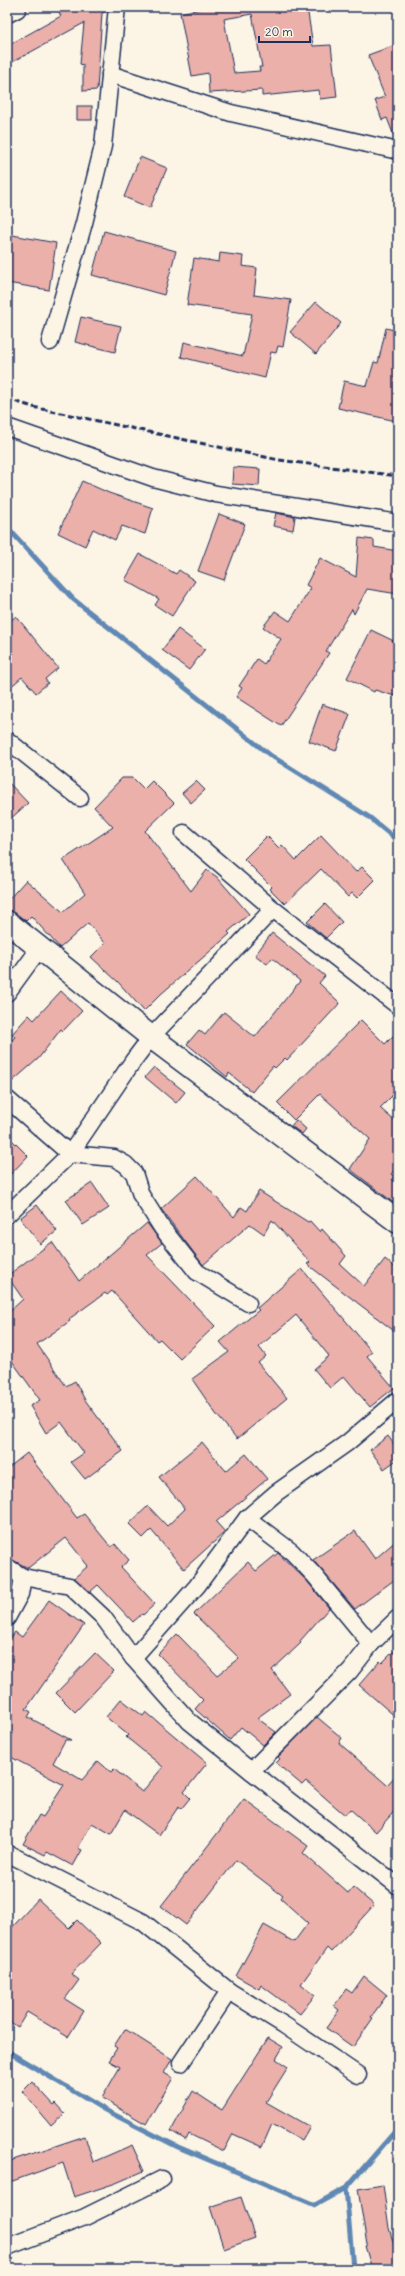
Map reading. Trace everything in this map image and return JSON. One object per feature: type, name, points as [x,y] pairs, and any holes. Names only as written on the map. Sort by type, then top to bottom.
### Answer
[{"type":"street","points":[[7,11],[15,7]]},
{"type":"street","points":[[50,342],[84,223],[103,146],[117,7]]},
{"type":"street","points":[[110,74],[231,113],[398,151]]},
{"type":"street","points":[[7,427],[153,478],[216,494],[398,523]]},
{"type":"street","points":[[7,740],[80,798]]},
{"type":"street","points":[[184,833],[273,909],[398,1006]]},
{"type":"street","points":[[7,1215],[70,1154],[133,1061],[152,1037],[273,909]]},
{"type":"street","points":[[7,922],[39,949],[152,1037],[398,1222]]},
{"type":"street","points":[[7,993],[39,949]]},
{"type":"street","points":[[7,1099],[70,1154],[114,1158],[125,1164],[134,1173],[141,1195],[162,1228],[197,1272],[248,1303]]},
{"type":"street","points":[[133,1658],[197,1586],[247,1518],[276,1493],[347,1442],[398,1400]]},
{"type":"street","points":[[247,1518],[292,1552],[371,1644]]},
{"type":"street","points":[[7,1567],[23,1577],[70,1586],[103,1617],[133,1658],[189,1721],[251,1772],[398,1886]]},
{"type":"street","points":[[7,1618],[20,1594],[23,1577]]},
{"type":"street","points":[[251,1772],[350,1670],[371,1644],[398,1618]]},
{"type":"street","points":[[7,1853],[143,1922],[229,1991],[284,2025],[358,2075]]},
{"type":"street","points":[[181,2063],[229,1991]]},
{"type":"street","points":[[7,2247],[86,2217],[162,2179]]},
{"type":"building","points":[[71,7],[107,7],[107,11],[102,13],[97,90],[83,91],[83,65],[80,64],[84,23],[7,65],[7,46],[61,16],[59,13]]},
{"type":"building","points":[[208,7],[307,7],[313,46],[331,45],[337,97],[320,99],[319,90],[262,96],[262,90],[209,93],[208,73],[192,76],[180,13]],"holes":[[[252,14],[262,67],[259,67],[260,71],[234,73],[224,19]]]},
{"type":"building","points":[[398,44],[398,141],[396,141],[387,118],[382,120],[375,100],[385,97],[368,55]]},
{"type":"building","points":[[77,106],[92,106],[92,120],[77,120]]},
{"type":"building","points":[[140,157],[167,168],[150,208],[124,197]]},
{"type":"building","points":[[104,231],[176,251],[164,295],[92,275]]},
{"type":"building","points":[[7,234],[56,243],[49,290],[7,283]]},
{"type":"building","points":[[220,253],[243,256],[242,266],[257,268],[254,295],[291,300],[283,347],[278,346],[276,353],[271,352],[265,378],[181,357],[184,342],[243,356],[252,314],[187,305],[194,258],[219,262]]},
{"type":"building","points":[[316,302],[341,323],[316,354],[290,332]]},
{"type":"building","points":[[81,317],[121,326],[115,352],[75,342]]},
{"type":"building","points":[[386,328],[398,331],[398,414],[396,421],[338,408],[344,381],[367,386],[374,362],[378,363]]},
{"type":"building","points":[[233,467],[260,469],[259,486],[232,484]]},
{"type":"building","points":[[82,481],[109,493],[153,508],[145,534],[122,526],[115,540],[93,529],[85,546],[58,533]]},
{"type":"building","points":[[276,513],[295,517],[293,530],[273,526]]},
{"type":"building","points":[[219,514],[245,524],[224,580],[198,571]]},
{"type":"building","points":[[359,538],[374,540],[374,547],[398,551],[398,594],[367,589],[354,614],[352,609],[326,651],[329,653],[281,726],[236,697],[242,688],[239,686],[257,659],[264,664],[281,639],[263,627],[275,611],[290,621],[311,588],[306,585],[320,558],[356,577]]},
{"type":"building","points":[[140,554],[176,574],[179,570],[195,581],[172,616],[155,605],[159,599],[125,580]]},
{"type":"building","points":[[16,616],[58,668],[45,679],[48,683],[36,693],[22,677],[7,690],[7,624]]},
{"type":"building","points":[[178,629],[205,649],[189,670],[162,650]]},
{"type":"building","points":[[371,630],[398,643],[398,697],[375,690],[374,692],[347,678]]},
{"type":"building","points":[[322,704],[350,714],[336,751],[309,741]]},
{"type":"building","points":[[122,778],[133,778],[144,789],[152,781],[174,803],[145,831],[191,891],[207,870],[217,877],[249,914],[228,932],[230,934],[161,994],[144,1011],[118,982],[91,957],[105,943],[88,923],[60,948],[31,916],[26,921],[14,912],[7,910],[7,901],[26,880],[63,912],[85,893],[63,860],[113,827],[94,807]]},
{"type":"building","points":[[7,781],[28,803],[7,822]]},
{"type":"building","points":[[196,781],[205,790],[191,803],[182,793]]},
{"type":"building","points":[[321,835],[356,872],[362,867],[375,880],[357,898],[352,893],[348,897],[321,869],[285,904],[270,889],[272,887],[244,859],[267,836],[279,848],[282,845],[296,860]]},
{"type":"building","points":[[325,904],[342,922],[326,938],[307,922]]},
{"type":"building","points":[[272,933],[325,976],[319,983],[340,1003],[287,1060],[285,1058],[275,1068],[273,1066],[252,1092],[229,1073],[227,1077],[187,1044],[199,1030],[205,1035],[224,1012],[255,1037],[300,981],[272,958],[267,964],[255,955]]},
{"type":"building","points":[[61,991],[82,1011],[63,1031],[61,1029],[38,1059],[7,1086],[7,1045],[15,1037],[12,1034],[29,1015],[34,1020]]},
{"type":"building","points":[[361,1020],[385,1044],[398,1031],[398,1090],[380,1108],[398,1124],[398,1166],[391,1174],[394,1177],[392,1179],[398,1184],[398,1206],[350,1169],[370,1139],[320,1094],[294,1120],[277,1103]]},
{"type":"building","points":[[154,1067],[185,1092],[176,1103],[145,1077]]},
{"type":"building","points":[[296,1120],[306,1129],[302,1134],[291,1126]]},
{"type":"building","points":[[7,1135],[28,1156],[7,1178]]},
{"type":"building","points":[[197,1176],[234,1217],[241,1207],[247,1211],[259,1191],[308,1222],[310,1221],[320,1232],[322,1229],[346,1256],[340,1264],[364,1286],[385,1259],[398,1270],[398,1334],[307,1264],[310,1262],[272,1220],[264,1234],[250,1224],[203,1265],[161,1209]]},
{"type":"building","points":[[92,1183],[109,1208],[83,1225],[66,1200]]},
{"type":"building","points":[[37,1205],[57,1231],[40,1244],[20,1218]]},
{"type":"building","points":[[147,1223],[162,1243],[147,1255],[215,1326],[180,1359],[160,1339],[157,1341],[112,1291],[107,1295],[105,1293],[69,1319],[70,1321],[37,1344],[66,1386],[75,1381],[85,1400],[123,1451],[85,1479],[71,1462],[84,1453],[61,1422],[46,1433],[30,1406],[40,1400],[7,1354],[7,1314],[23,1299],[7,1276],[52,1242],[79,1281]]},
{"type":"building","points":[[302,1269],[372,1352],[367,1356],[394,1388],[370,1407],[344,1376],[330,1388],[314,1369],[329,1356],[296,1315],[259,1347],[266,1356],[258,1363],[287,1398],[237,1439],[216,1414],[192,1379],[229,1352],[220,1342],[259,1310],[257,1308]]},
{"type":"building","points":[[388,1436],[398,1450],[398,1459],[384,1469],[370,1450]]},
{"type":"building","points":[[202,1442],[226,1471],[246,1454],[267,1479],[216,1522],[225,1532],[184,1569],[151,1530],[143,1538],[129,1524],[148,1506],[167,1526],[185,1509],[159,1477]]},
{"type":"building","points":[[27,1453],[77,1518],[84,1514],[111,1547],[115,1544],[129,1560],[121,1567],[155,1604],[133,1622],[98,1585],[90,1592],[74,1578],[88,1566],[66,1538],[28,1568],[7,1557],[7,1469]]},
{"type":"building","points":[[355,1531],[375,1559],[398,1539],[398,1577],[355,1609],[313,1560]]},
{"type":"building","points":[[278,1553],[307,1581],[329,1608],[300,1641],[301,1643],[272,1670],[290,1694],[257,1718],[276,1732],[263,1745],[241,1727],[230,1740],[195,1709],[203,1700],[158,1654],[177,1634],[217,1675],[239,1658],[194,1614],[248,1562],[256,1571]]},
{"type":"building","points":[[49,1600],[84,1625],[26,1709],[31,1712],[28,1717],[71,1740],[65,1740],[53,1763],[82,1780],[98,1761],[111,1772],[114,1769],[142,1792],[163,1767],[126,1737],[128,1735],[106,1717],[121,1699],[143,1716],[146,1712],[207,1763],[184,1792],[190,1798],[181,1809],[179,1806],[159,1835],[125,1810],[111,1834],[92,1823],[78,1848],[82,1850],[73,1866],[47,1852],[45,1855],[23,1844],[39,1815],[43,1817],[64,1785],[7,1755],[7,1643],[15,1632],[22,1637]]},
{"type":"building","points":[[398,1647],[398,1719],[359,1685],[380,1661],[382,1663]]},
{"type":"building","points":[[95,1653],[114,1671],[75,1712],[56,1693]]},
{"type":"building","points":[[317,1717],[342,1738],[339,1743],[387,1785],[398,1773],[398,1807],[376,1832],[350,1809],[345,1815],[306,1781],[302,1785],[276,1763],[280,1759],[278,1757]]},
{"type":"building","points":[[244,1799],[308,1846],[303,1853],[348,1893],[353,1887],[374,1905],[331,1952],[327,1948],[301,1984],[315,1995],[300,2014],[261,1985],[259,1989],[236,1976],[264,1925],[294,1942],[308,1923],[281,1899],[283,1896],[236,1860],[186,1925],[161,1906]]},
{"type":"building","points":[[38,1899],[69,1928],[77,1920],[101,1943],[71,1974],[79,1980],[65,1999],[84,2011],[68,2037],[27,2012],[18,2027],[7,2020],[7,1933]]},
{"type":"building","points":[[364,1976],[387,1995],[371,2017],[373,2018],[353,2047],[326,2028],[339,2010],[334,2006],[346,1989],[352,1993]]},
{"type":"building","points":[[125,2029],[172,2059],[164,2073],[173,2078],[146,2124],[102,2098],[120,2067],[109,2061],[117,2048],[114,2046]]},
{"type":"building","points":[[268,2038],[283,2047],[276,2059],[288,2067],[266,2102],[310,2127],[302,2141],[272,2124],[262,2147],[233,2134],[224,2151],[189,2134],[186,2140],[171,2131],[193,2091],[222,2110]]},
{"type":"building","points":[[32,2081],[54,2105],[56,2103],[65,2113],[51,2126],[22,2091]]},
{"type":"building","points":[[85,2136],[93,2162],[132,2145],[144,2171],[116,2183],[74,2197],[63,2163],[7,2183],[7,2162]]},
{"type":"building","points":[[383,2185],[389,2228],[398,2258],[398,2269],[372,2269],[365,2246],[367,2245],[358,2189]]},
{"type":"building","points":[[241,2197],[255,2238],[224,2249],[210,2207]]},
{"type":"waterway","points":[[7,527],[73,599],[270,755],[369,817],[398,841]]},
{"type":"waterway","points":[[7,2051],[105,2110],[178,2147],[315,2205],[346,2188]]},
{"type":"waterway","points":[[353,2269],[346,2188],[398,2128]]},
{"type":"railway","points":[[7,399],[33,407],[279,460],[398,476]]}]
